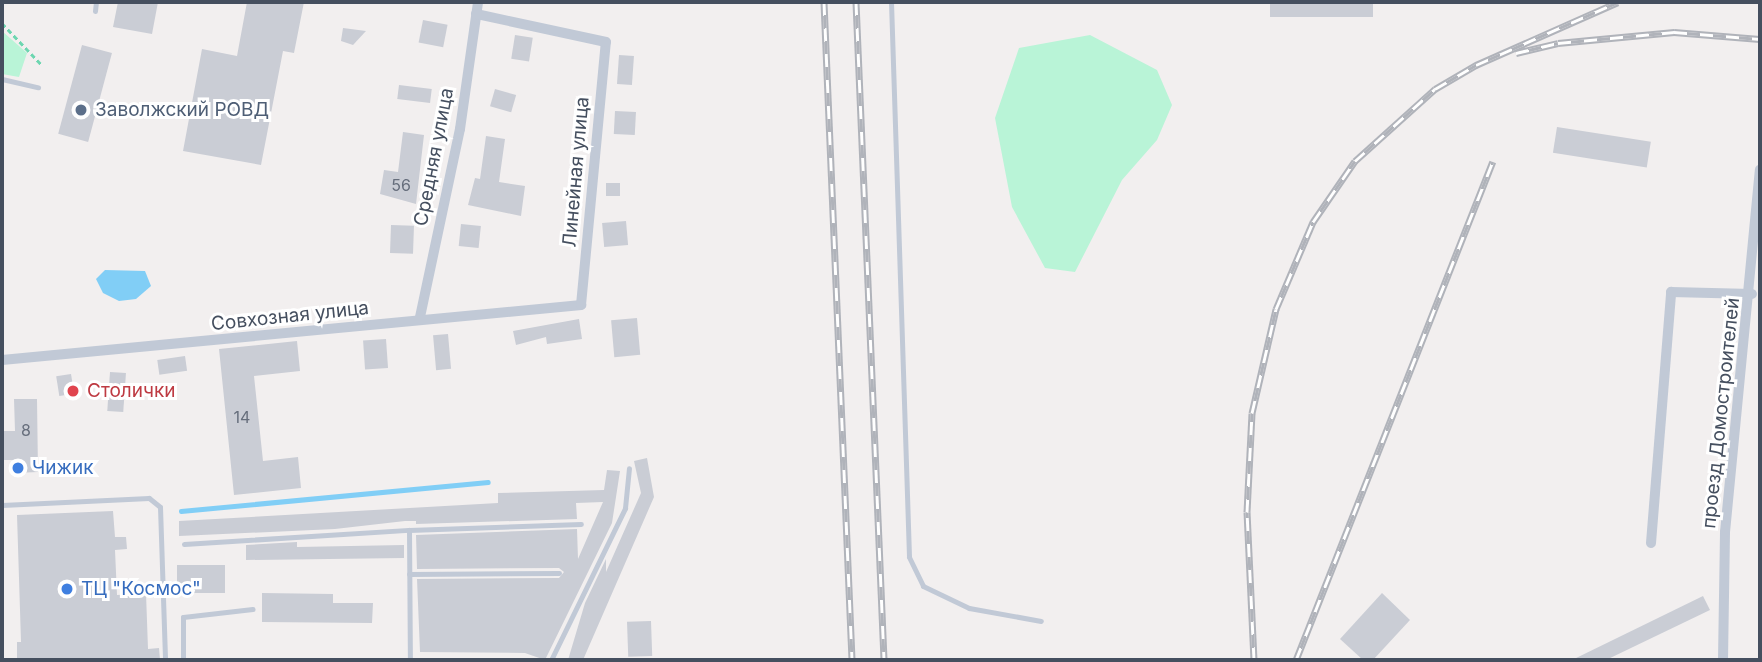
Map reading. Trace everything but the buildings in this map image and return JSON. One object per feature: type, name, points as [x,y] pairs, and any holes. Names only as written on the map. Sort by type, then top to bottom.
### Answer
[{"type":"street","name":"Средняя улица","points":[[419,317],[460,129],[478,2]]},
{"type":"street","name":"Линейная улица","points":[[476,14],[606,42],[581,305]]},
{"type":"street","name":"проезд Домостроителей","points":[[1723,660],[1725,532],[1752,294],[1759,170]]},
{"type":"street","points":[[1651,543],[1671,292],[1752,294]]},
{"type":"street","name":"Совхозная улица","points":[[2,360],[176,346],[419,317],[581,305]]},
{"type":"lane","points":[[94,11],[96,2]]},
{"type":"lane","points":[[891,2],[909,557],[923,586],[969,608],[1041,621]]},
{"type":"lane","points":[[2,79],[38,87]]},
{"type":"lane","points":[[551,660],[625,508],[629,468]]},
{"type":"lane","points":[[2,505],[149,498],[160,507],[165,660]]},
{"type":"lane","points":[[184,544],[409,530],[581,524]]},
{"type":"lane","points":[[409,530],[410,660]]},
{"type":"lane","points":[[409,574],[559,573]]},
{"type":"lane","points":[[183,660],[183,617],[253,609]]},
{"type":"path","points":[[2,23],[41,64]]},
{"type":"green space","points":[[2,31],[27,53],[19,77],[2,74]]},
{"type":"green space","points":[[1090,35],[1157,70],[1172,105],[1157,140],[1122,180],[1075,272],[1045,268],[1012,207],[995,118],[1019,48]]},
{"type":"water","points":[[105,270],[145,271],[151,286],[136,299],[119,301],[103,293],[96,279]]},
{"type":"waterway","points":[[181,511],[488,482]]},
{"type":"railway","points":[[824,2],[852,660]]},
{"type":"railway","points":[[856,2],[884,660]]},
{"type":"railway","points":[[1254,660],[1247,512],[1252,413],[1276,309],[1313,222],[1355,161],[1435,89],[1476,65],[1618,2]]},
{"type":"railway","points":[[1516,53],[1558,43],[1674,32],[1760,39]]},
{"type":"railway","points":[[1296,660],[1493,161]]},
{"type":"place","name":"Заволжский РОВД","points":[[81,110]]},
{"type":"place","name":"Столички","points":[[73,391]]},
{"type":"place","name":"Чижик","points":[[18,468]]},
{"type":"place","name":"ТЦ \"Космос\"","points":[[67,589]]}]
